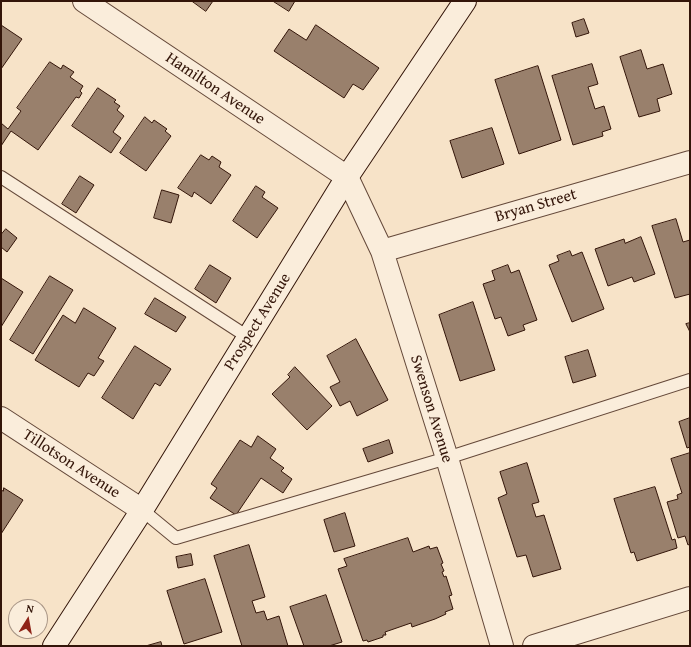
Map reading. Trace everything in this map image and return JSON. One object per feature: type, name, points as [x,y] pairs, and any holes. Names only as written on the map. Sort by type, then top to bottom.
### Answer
[{"type":"street","name":"Hamilton Avenue","points":[[84,1],[347,177]]},
{"type":"street","name":"Prospect Avenue","points":[[54,646],[142,510],[347,177],[465,1]]},
{"type":"street","name":"Bryan Street","points":[[382,251],[690,162]]},
{"type":"street","name":"Swenson Avenue","points":[[347,177],[382,251],[447,458],[502,646]]},
{"type":"street","name":"Tillotson Avenue","points":[[1,418],[142,510]]},
{"type":"street","points":[[534,646],[690,598]]},
{"type":"lane","points":[[1,177],[248,337]]},
{"type":"lane","points":[[142,510],[176,538],[447,458],[690,380]]},
{"type":"building","points":[[192,1],[213,1],[206,11]]},
{"type":"building","points":[[273,1],[295,1],[289,11]]},
{"type":"building","points":[[584,19],[589,33],[576,37],[572,23]]},
{"type":"building","points":[[1,25],[22,39],[1,69]]},
{"type":"building","points":[[316,25],[379,68],[363,90],[353,84],[344,98],[274,51],[289,29],[306,40]]},
{"type":"building","points":[[641,50],[647,69],[663,64],[672,94],[657,99],[660,111],[639,117],[620,57]]},
{"type":"building","points":[[50,62],[61,69],[63,65],[74,72],[70,77],[83,86],[80,91],[82,93],[79,98],[76,97],[38,150],[11,131],[1,146],[1,123],[8,129],[21,111],[17,108]]},
{"type":"building","points":[[592,64],[598,84],[588,87],[595,109],[604,106],[611,129],[602,132],[603,136],[573,145],[552,76]]},
{"type":"building","points":[[538,66],[561,140],[519,154],[495,80]]},
{"type":"building","points":[[98,88],[116,100],[114,102],[120,106],[117,110],[124,116],[113,132],[121,138],[111,153],[72,126]]},
{"type":"building","points":[[145,117],[152,123],[154,120],[167,129],[165,131],[171,136],[146,171],[120,153]]},
{"type":"building","points":[[492,128],[504,164],[462,178],[450,141]]},
{"type":"building","points":[[201,155],[209,160],[212,156],[221,162],[219,167],[231,175],[211,204],[194,192],[192,197],[178,188]]},
{"type":"building","points":[[80,176],[94,185],[76,213],[62,204]]},
{"type":"building","points":[[256,186],[265,192],[262,197],[278,208],[257,238],[233,221]]},
{"type":"building","points":[[162,190],[179,195],[171,223],[154,218]]},
{"type":"building","points":[[676,219],[683,242],[690,240],[690,294],[675,298],[652,226]]},
{"type":"building","points":[[6,229],[17,238],[7,252],[1,247],[1,235]]},
{"type":"building","points":[[641,237],[655,274],[634,282],[632,277],[608,286],[595,249],[624,239],[625,243]]},
{"type":"building","points":[[570,251],[572,256],[582,252],[604,309],[572,322],[549,265],[559,261],[557,256]]},
{"type":"building","points":[[210,265],[231,278],[216,303],[195,289]]},
{"type":"building","points":[[508,265],[511,273],[519,270],[537,320],[523,325],[525,330],[508,336],[501,317],[495,319],[483,284],[495,280],[492,271]]},
{"type":"building","points":[[50,276],[73,290],[33,354],[10,340]]},
{"type":"building","points":[[1,278],[23,292],[1,327]]},
{"type":"building","points":[[155,298],[186,317],[176,332],[145,314]]},
{"type":"building","points":[[473,302],[495,370],[460,381],[439,315]]},
{"type":"building","points":[[84,308],[116,328],[98,358],[104,361],[94,376],[88,373],[79,387],[35,360],[63,315],[75,323]]},
{"type":"building","points":[[690,323],[690,332],[686,324]]},
{"type":"building","points":[[356,339],[388,400],[357,416],[350,401],[340,406],[330,387],[340,382],[327,356]]},
{"type":"building","points":[[135,346],[171,369],[160,386],[155,383],[133,419],[102,398]]},
{"type":"building","points":[[588,350],[596,376],[573,383],[565,357]]},
{"type":"building","points":[[295,367],[332,406],[307,430],[272,394],[290,377],[288,375]]},
{"type":"building","points":[[690,418],[690,447],[687,448],[679,422]]},
{"type":"building","points":[[258,436],[276,449],[270,458],[284,468],[281,471],[292,479],[283,493],[261,478],[236,515],[210,498],[217,488],[211,484],[240,440],[251,447]]},
{"type":"building","points":[[389,440],[393,453],[368,462],[363,449]]},
{"type":"building","points":[[690,453],[690,544],[688,545],[685,536],[678,538],[667,502],[678,499],[677,495],[682,493],[671,459]]},
{"type":"building","points":[[527,463],[539,502],[532,504],[536,517],[544,515],[561,569],[533,577],[526,555],[517,557],[498,498],[507,494],[500,472]]},
{"type":"building","points":[[655,487],[672,540],[675,539],[677,548],[637,561],[634,552],[631,553],[614,499]]},
{"type":"building","points":[[4,488],[23,500],[1,534],[1,490],[3,491]]},
{"type":"building","points":[[345,513],[355,546],[334,552],[324,520]]},
{"type":"building","points":[[408,538],[413,552],[429,546],[430,549],[437,547],[443,563],[441,564],[444,571],[442,572],[444,577],[446,576],[452,595],[449,596],[453,609],[445,612],[446,614],[435,619],[412,627],[411,623],[385,632],[386,635],[383,635],[383,637],[368,642],[367,640],[363,641],[338,569],[347,566],[344,559]]},
{"type":"building","points":[[249,545],[265,597],[252,601],[256,613],[264,611],[267,620],[279,616],[288,646],[242,646],[214,556]]},
{"type":"building","points":[[191,554],[193,565],[178,568],[176,557]]},
{"type":"building","points":[[205,579],[222,632],[184,644],[167,591]]},
{"type":"building","points":[[326,595],[342,642],[329,646],[304,646],[290,607]]},
{"type":"building","points":[[161,642],[162,646],[146,646]]}]
